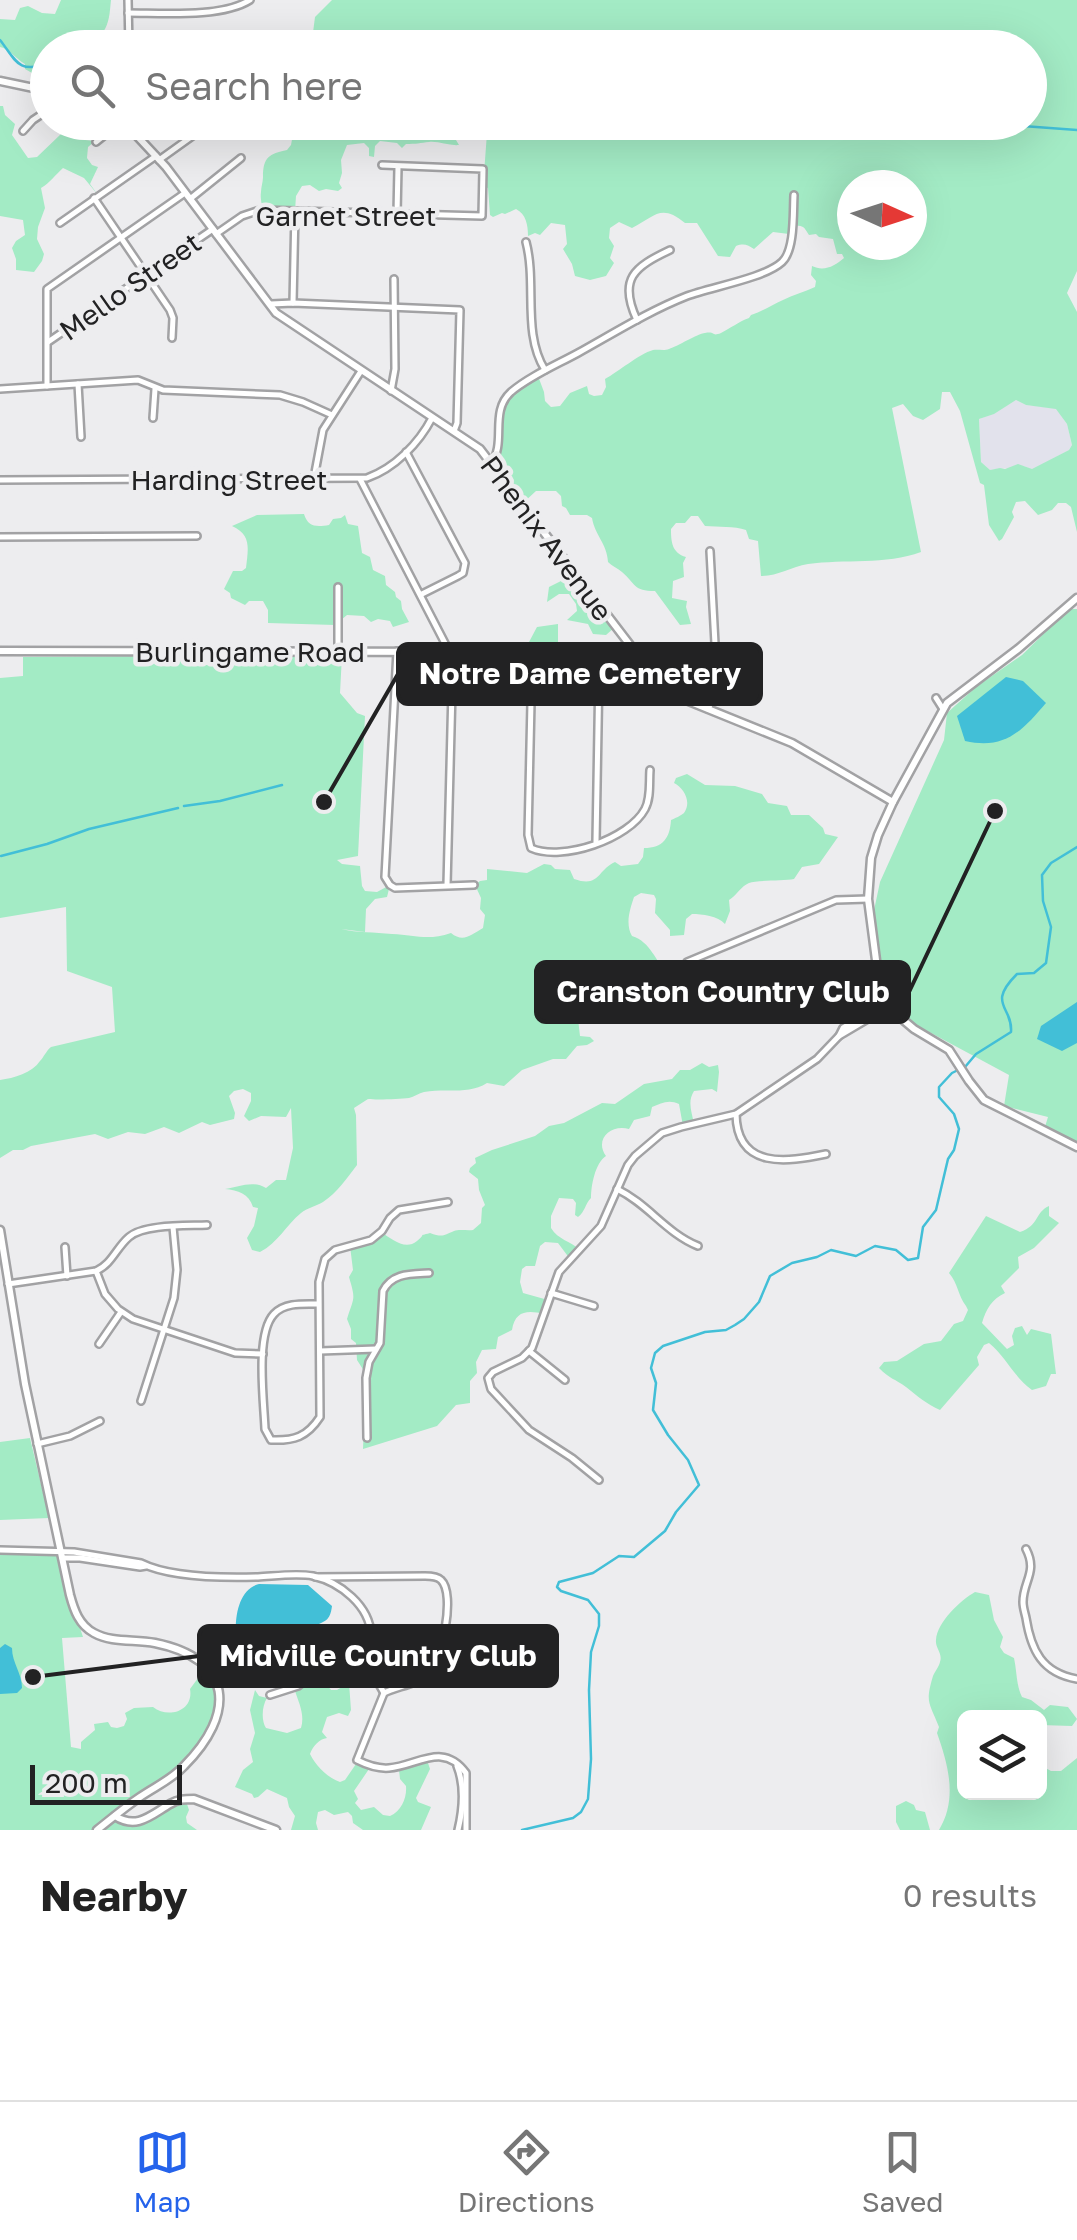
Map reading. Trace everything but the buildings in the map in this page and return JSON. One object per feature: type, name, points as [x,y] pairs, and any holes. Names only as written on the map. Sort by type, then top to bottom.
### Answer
[{"type":"street","points":[[128,0],[128,30]]},
{"type":"street","points":[[128,13],[198,13],[250,0]]},
{"type":"street","points":[[0,81],[30,87]]},
{"type":"street","points":[[23,131],[30,123]]},
{"type":"street","name":"Phenix Avenue","points":[[140,140],[268,304],[293,326],[454,430],[486,456],[666,692]]},
{"type":"street","points":[[60,223],[185,140]]},
{"type":"street","points":[[119,237],[241,158]]},
{"type":"street","points":[[382,165],[398,167],[397,214]]},
{"type":"street","name":"Garnet Street","points":[[214,232],[260,210],[482,216],[483,169],[398,167]]},
{"type":"street","points":[[492,464],[498,449],[498,418],[503,401],[513,390],[686,296],[763,272],[784,260],[794,195]]},
{"type":"street","points":[[94,198],[172,315],[172,338]]},
{"type":"street","points":[[293,303],[295,211]]},
{"type":"street","name":"Mello Street","points":[[48,342],[214,232]]},
{"type":"street","name":"Mello Street","points":[[47,386],[47,288],[119,237]]},
{"type":"street","points":[[526,242],[531,266],[533,338],[536,355],[545,370]]},
{"type":"street","points":[[638,320],[628,300],[632,277],[643,264],[670,250]]},
{"type":"street","points":[[391,391],[394,280]]},
{"type":"street","points":[[268,304],[460,310],[454,430]]},
{"type":"street","points":[[314,478],[321,436],[360,371]]},
{"type":"street","points":[[0,389],[138,380],[155,388],[280,395],[332,415]]},
{"type":"street","points":[[78,384],[81,436]]},
{"type":"street","points":[[153,418],[155,388]]},
{"type":"street","name":"Harding Street","points":[[0,480],[360,479],[376,475],[406,452],[432,418]]},
{"type":"street","points":[[486,456],[498,449]]},
{"type":"street","points":[[406,452],[465,563],[463,573],[421,595]]},
{"type":"street","points":[[360,479],[451,651],[448,885]]},
{"type":"street","points":[[0,537],[197,536]]},
{"type":"street","points":[[708,709],[718,681],[710,551]]},
{"type":"street","points":[[338,588],[338,651]]},
{"type":"street","points":[[1077,598],[943,709],[878,835],[871,858],[868,899],[879,983],[887,1005],[946,1048],[985,1100],[1077,1147]]},
{"type":"street","name":"Burlingame Road","points":[[0,651],[500,654],[600,669],[666,692]]},
{"type":"street","points":[[397,651],[385,877],[390,885],[402,888],[474,884]]},
{"type":"street","points":[[532,658],[531,848],[550,853],[574,850],[623,832],[641,816],[648,801],[650,770]]},
{"type":"street","points":[[596,842],[600,669]]},
{"type":"street","points":[[666,692],[792,743],[893,802]]},
{"type":"street","points":[[936,698],[943,709]]},
{"type":"street","points":[[681,972],[687,962],[836,900],[868,899]]},
{"type":"street","points":[[599,1480],[529,1430],[494,1392],[488,1378],[529,1351],[564,1264],[604,1222],[632,1158],[660,1135],[736,1114],[887,1005]]},
{"type":"street","points":[[736,1114],[740,1138],[764,1158],[791,1161],[826,1154]]},
{"type":"street","points":[[617,1189],[679,1238],[698,1246]]},
{"type":"street","points":[[318,1304],[284,1307],[266,1327],[265,1430],[271,1440],[304,1436],[320,1417],[318,1304],[320,1269],[325,1259],[335,1250],[371,1240],[399,1210],[448,1202]]},
{"type":"street","points":[[8,1284],[96,1271],[108,1265],[136,1232],[207,1225]]},
{"type":"street","points":[[141,1401],[174,1298],[177,1277],[173,1227]]},
{"type":"street","points":[[0,1230],[37,1444],[74,1610],[88,1630],[108,1638],[159,1644],[186,1654],[208,1671],[219,1690],[219,1713],[201,1748],[167,1782],[97,1830]]},
{"type":"street","points":[[65,1247],[67,1276]]},
{"type":"street","points":[[96,1271],[102,1290],[122,1312],[142,1324],[235,1353],[264,1354]]},
{"type":"street","points":[[367,1438],[366,1378],[382,1336],[385,1286],[400,1276],[428,1273]]},
{"type":"street","points":[[551,1292],[594,1306]]},
{"type":"street","points":[[99,1344],[122,1312]]},
{"type":"street","points":[[320,1351],[376,1349]]},
{"type":"street","points":[[350,1351],[369,1362]]},
{"type":"street","points":[[529,1351],[565,1380]]},
{"type":"street","points":[[37,1444],[70,1436],[100,1420]]},
{"type":"street","points":[[1026,1549],[1032,1568],[1023,1605],[1033,1648],[1053,1672],[1077,1679]]},
{"type":"street","points":[[0,1550],[141,1562],[218,1577],[440,1579],[446,1603],[444,1637],[436,1660],[420,1679],[384,1693],[356,1760],[382,1768],[432,1757],[456,1763],[466,1773],[466,1830]]},
{"type":"street","points":[[270,1695],[295,1687],[337,1655],[369,1640],[371,1631],[364,1611],[333,1584],[315,1577]]},
{"type":"street","points":[[364,1645],[371,1670],[384,1693]]},
{"type":"street","points":[[429,1672],[444,1680],[448,1678],[448,1671],[436,1660]]},
{"type":"street","points":[[456,1763],[462,1790],[458,1830]]},
{"type":"street","points":[[115,1816],[128,1826],[138,1826],[169,1804],[194,1799],[276,1830]]},
{"type":"shaded area","points":[[1016,400],[1056,408],[1067,424],[1072,445],[1032,470],[1024,466],[990,470],[981,462],[979,419]]},
{"type":"green space","points":[[61,0],[111,0],[103,30],[30,30],[30,72],[0,47],[0,19],[15,20],[20,8],[28,6],[55,14]]},
{"type":"green space","points":[[332,0],[1077,0],[1077,271],[1067,293],[1077,312],[1077,532],[1071,507],[1066,503],[1058,503],[1038,515],[1025,501],[1016,502],[1014,517],[999,541],[989,525],[984,485],[980,483],[960,411],[950,392],[942,392],[940,409],[923,420],[913,416],[903,404],[892,408],[921,552],[879,560],[808,564],[761,576],[758,541],[749,539],[746,530],[705,526],[698,516],[691,516],[671,529],[673,546],[686,557],[684,577],[673,581],[672,598],[687,601],[691,624],[680,625],[655,591],[639,588],[608,562],[592,518],[570,515],[556,491],[536,491],[523,503],[492,465],[497,456],[497,418],[514,389],[538,376],[545,401],[551,407],[560,406],[570,393],[587,386],[589,394],[602,395],[605,379],[641,355],[669,349],[702,334],[721,333],[815,287],[812,266],[829,267],[841,260],[927,260],[927,170],[837,170],[837,254],[833,239],[809,235],[796,226],[789,234],[773,232],[754,249],[739,245],[730,257],[718,256],[697,223],[685,223],[664,213],[632,228],[619,222],[610,228],[609,238],[614,246],[610,258],[614,263],[606,276],[590,280],[575,276],[563,249],[567,244],[565,225],[551,223],[540,235],[528,236],[526,220],[516,209],[490,215],[488,188],[483,187],[486,140],[1047,140],[1047,30],[313,30],[315,17]],"holes":[[[1016,400],[1056,409],[1067,424],[1072,445],[1069,450],[1032,469],[1018,464],[990,470],[981,462],[979,419]]]},
{"type":"green space","points":[[0,106],[15,124],[12,135],[28,158],[37,157],[55,140],[95,141],[88,147],[87,158],[98,167],[90,184],[98,195],[84,178],[63,168],[41,188],[45,208],[37,239],[44,254],[34,272],[16,270],[12,248],[25,235],[23,220],[0,216]]},
{"type":"green space","points":[[292,140],[456,140],[459,145],[429,142],[406,144],[402,148],[397,143],[380,141],[374,157],[369,156],[364,143],[347,145],[341,160],[342,188],[319,191],[310,185],[302,186],[296,196],[295,211],[262,209],[264,165],[271,155],[291,145]]},
{"type":"green space","points":[[304,514],[313,525],[329,525],[345,515],[348,524],[358,526],[362,553],[370,557],[373,570],[385,576],[386,585],[401,601],[409,622],[393,627],[390,621],[371,622],[364,616],[347,615],[335,625],[268,623],[263,601],[249,601],[245,605],[231,598],[224,589],[233,571],[246,568],[248,549],[246,538],[232,526],[257,515]]},
{"type":"green space","points":[[573,570],[615,627],[606,635],[593,634],[588,624],[567,620],[577,611],[569,594],[559,594],[547,602],[549,587],[567,578]]},
{"type":"green space","points":[[1069,609],[1077,609],[1077,1146],[1044,1130],[1048,1117],[1004,1106],[1009,1075],[892,1012],[875,948],[873,915],[880,882],[944,740],[947,713],[1022,655]]},
{"type":"green space","points":[[558,624],[556,661],[529,658],[529,642],[537,627]]},
{"type":"green space","points":[[342,655],[340,693],[357,713],[365,716],[358,856],[337,860],[360,866],[365,891],[377,892],[390,885],[387,897],[375,899],[366,909],[365,932],[341,929],[360,932],[422,937],[451,933],[467,937],[483,928],[485,915],[475,885],[487,880],[487,869],[527,873],[544,864],[570,870],[574,879],[589,881],[615,862],[621,866],[638,864],[644,848],[664,841],[671,820],[684,813],[686,796],[674,783],[687,774],[705,785],[735,786],[762,794],[768,803],[787,806],[791,815],[809,815],[825,834],[838,837],[819,864],[802,867],[794,879],[744,886],[729,900],[725,924],[714,917],[692,914],[686,919],[684,935],[670,936],[670,930],[655,913],[654,895],[641,893],[634,897],[629,917],[632,936],[648,947],[668,974],[646,994],[618,987],[595,1004],[577,1010],[580,1036],[594,1041],[577,1046],[566,1059],[553,1059],[522,1070],[504,1086],[487,1083],[465,1090],[424,1092],[409,1098],[368,1099],[354,1108],[357,1165],[333,1194],[301,1213],[260,1252],[252,1250],[247,1238],[258,1208],[242,1194],[225,1189],[251,1184],[266,1188],[276,1180],[286,1180],[293,1148],[291,1108],[286,1117],[261,1116],[249,1121],[244,1116],[251,1093],[243,1089],[229,1096],[234,1119],[210,1125],[202,1122],[179,1133],[164,1127],[108,1139],[95,1134],[13,1150],[0,1158],[0,1080],[32,1069],[51,1047],[115,1032],[112,987],[67,971],[66,907],[0,918],[0,678],[23,676],[23,657]]},
{"type":"green space","points":[[702,1063],[709,1067],[718,1065],[717,1092],[694,1091],[690,1103],[694,1124],[683,1126],[679,1104],[668,1102],[652,1107],[650,1116],[634,1120],[629,1129],[606,1134],[602,1144],[606,1156],[596,1169],[591,1198],[578,1217],[573,1199],[559,1198],[551,1216],[551,1228],[580,1250],[570,1259],[558,1243],[545,1242],[540,1246],[535,1266],[522,1269],[523,1293],[548,1300],[544,1314],[527,1312],[519,1316],[512,1330],[498,1337],[496,1349],[482,1350],[476,1362],[477,1373],[470,1381],[470,1403],[456,1405],[437,1426],[363,1449],[366,1374],[357,1360],[356,1343],[351,1339],[347,1319],[353,1298],[350,1246],[381,1232],[408,1245],[430,1233],[441,1236],[456,1230],[473,1230],[481,1223],[485,1205],[478,1179],[469,1172],[475,1158],[535,1136],[602,1103],[615,1104],[644,1084],[672,1079],[680,1070],[690,1070]]},
{"type":"green space","points":[[1049,1206],[1049,1216],[1059,1223],[1034,1248],[1018,1257],[1019,1268],[1001,1286],[1005,1293],[990,1305],[982,1323],[1007,1349],[1014,1345],[1015,1328],[1022,1326],[1027,1335],[1031,1329],[1051,1334],[1056,1374],[1051,1374],[1046,1386],[1032,1390],[989,1343],[977,1357],[979,1365],[940,1410],[879,1368],[924,1344],[941,1341],[954,1324],[963,1321],[968,1310],[949,1273],[986,1216],[1020,1232]]},
{"type":"green space","points":[[30,1438],[49,1518],[0,1520],[0,1442]]},
{"type":"green space","points":[[0,1554],[57,1557],[69,1607],[83,1637],[62,1638],[71,1747],[81,1749],[81,1742],[95,1730],[94,1724],[124,1726],[125,1713],[134,1708],[179,1711],[188,1703],[190,1689],[207,1666],[219,1683],[223,1700],[209,1741],[174,1779],[113,1818],[128,1824],[140,1823],[186,1801],[187,1823],[197,1830],[0,1830]]},
{"type":"green space","points":[[975,1592],[989,1595],[994,1620],[1003,1637],[1000,1647],[1014,1658],[1022,1697],[1044,1710],[957,1710],[957,1800],[1047,1800],[1047,1769],[1061,1771],[1077,1758],[1077,1830],[939,1830],[950,1794],[939,1727],[929,1697],[941,1659],[937,1633],[957,1606]]},
{"type":"green space","points":[[318,1674],[331,1690],[349,1683],[351,1710],[348,1716],[339,1713],[327,1717],[322,1732],[327,1738],[310,1754],[327,1775],[340,1782],[356,1764],[369,1769],[354,1791],[358,1799],[355,1803],[361,1810],[374,1807],[390,1816],[401,1807],[406,1795],[399,1770],[427,1760],[430,1769],[416,1798],[431,1807],[421,1830],[363,1830],[353,1823],[348,1812],[334,1815],[325,1810],[318,1812],[318,1830],[291,1830],[295,1816],[287,1798],[267,1789],[254,1798],[235,1787],[243,1770],[253,1762],[250,1749],[255,1733],[250,1710],[255,1690],[267,1698],[263,1713],[266,1728],[287,1733],[301,1728],[302,1723],[295,1691]]},
{"type":"green space","points":[[1050,1705],[1068,1707],[1077,1719],[1072,1726],[1047,1725],[1044,1710]]},
{"type":"green space","points":[[906,1801],[925,1812],[930,1830],[900,1830],[896,1806]]},
{"type":"water","points":[[1006,677],[1023,681],[1046,703],[1012,736],[991,743],[965,741],[957,716]]},
{"type":"water","points":[[1077,1002],[1077,1043],[1062,1051],[1037,1039],[1041,1026]]},
{"type":"water","points":[[259,1584],[308,1585],[332,1606],[328,1618],[314,1627],[311,1643],[305,1649],[280,1662],[246,1670],[238,1650],[236,1622],[242,1598]]},
{"type":"water","points":[[5,1644],[12,1648],[20,1678],[22,1688],[17,1693],[0,1694],[0,1648]]},
{"type":"waterway","points":[[0,40],[18,63],[30,67]]},
{"type":"waterway","points":[[1047,128],[1077,130]]},
{"type":"waterway","points":[[184,806],[282,785]]},
{"type":"waterway","points":[[1,856],[89,829],[178,808]]},
{"type":"waterway","points":[[965,1067],[976,1054],[1011,1032],[1003,992],[1017,974],[1034,973],[1046,963],[1051,927],[1043,901],[1042,875],[1051,863],[1077,847]]},
{"type":"waterway","points":[[522,1830],[573,1818],[588,1799],[591,1652],[599,1614],[588,1600],[561,1591],[557,1587],[559,1582],[593,1573],[619,1556],[634,1557],[665,1531],[699,1485],[688,1460],[653,1410],[656,1383],[651,1368],[655,1353],[663,1346],[735,1325],[759,1302],[770,1276],[792,1263],[831,1250],[856,1256],[875,1246],[896,1250],[908,1260],[918,1258],[923,1227],[936,1210],[959,1129],[954,1114],[939,1097],[939,1087],[958,1070]]},
{"type":"place","name":"Notre Dame Cemetery","points":[[324,802]]},
{"type":"place","name":"Cranston Country Club","points":[[995,811]]},
{"type":"place","name":"Midville Country Club","points":[[33,1677]]}]
